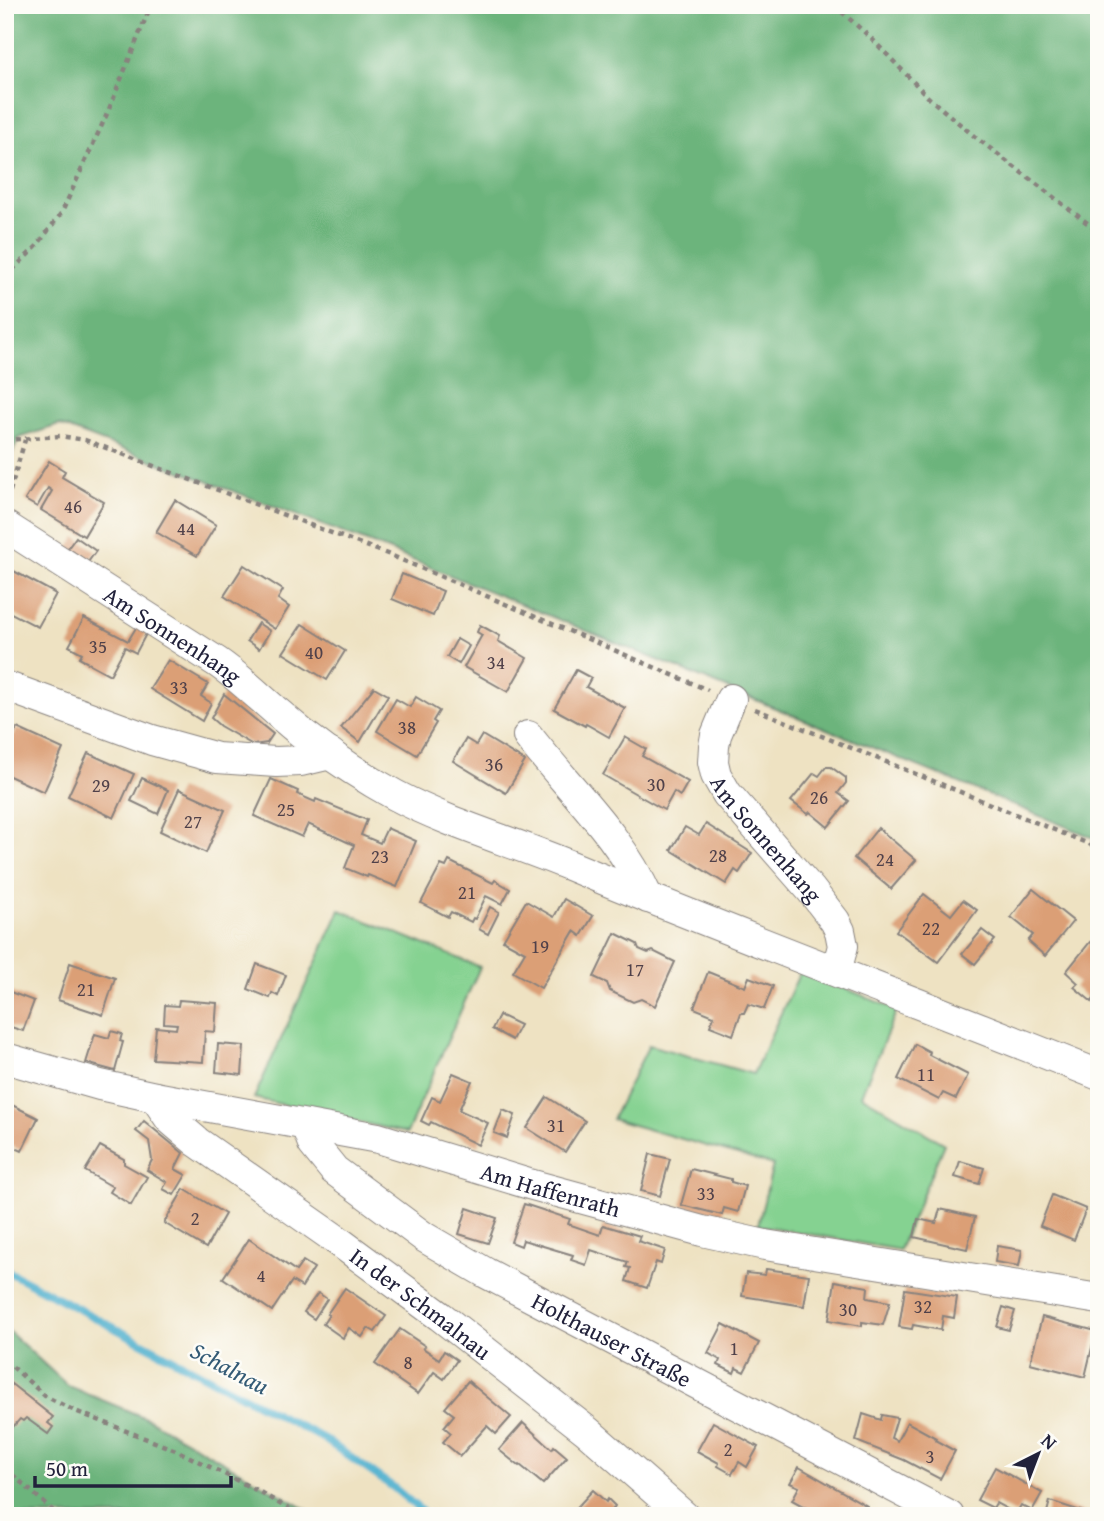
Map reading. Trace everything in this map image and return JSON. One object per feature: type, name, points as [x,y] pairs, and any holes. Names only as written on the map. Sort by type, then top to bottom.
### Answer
[{"type":"street","name":"Am Sonnenhang","points":[[5,526],[217,662],[331,754],[375,784],[421,807],[1099,1075]]},
{"type":"street","points":[[5,686],[152,740],[217,758],[276,762],[301,761],[331,754]]},
{"type":"street","name":"Am Sonnenhang","points":[[731,699],[716,735],[713,762],[716,775],[727,794],[835,921],[840,931],[842,946],[836,971]]},
{"type":"street","points":[[528,736],[621,848],[648,898]]},
{"type":"street","name":"Am Haffenrath","points":[[5,1058],[100,1085],[155,1097],[377,1138],[529,1184],[702,1231],[765,1245],[1099,1299]]},
{"type":"street","name":"In der Schmalnau","points":[[155,1097],[170,1119],[197,1142],[440,1316],[587,1431],[684,1516]]},
{"type":"street","name":"Holthauser Straße","points":[[306,1125],[313,1144],[334,1170],[424,1237],[486,1273],[949,1516]]},
{"type":"path","points":[[5,277],[36,247],[62,212],[107,114],[151,5]]},
{"type":"path","points":[[834,5],[872,39],[929,98],[1099,232]]},
{"type":"path","points":[[5,440],[60,436],[85,440],[390,555],[731,699],[1099,848]]},
{"type":"path","points":[[5,505],[25,440]]},
{"type":"path","points":[[5,1360],[45,1396],[75,1411],[178,1451],[260,1492],[300,1516]]},
{"type":"path","points":[[5,1468],[59,1516]]},
{"type":"green space","points":[[5,5],[1099,5],[1099,840],[383,548],[59,425],[19,438],[5,469]]},
{"type":"green space","points":[[340,910],[480,967],[407,1133],[254,1098]]},
{"type":"green space","points":[[801,970],[897,1010],[861,1095],[944,1144],[899,1250],[758,1225],[773,1165],[612,1119],[649,1045],[753,1074]]},
{"type":"green space","points":[[5,1328],[68,1386],[148,1419],[318,1516],[5,1516]]},
{"type":"building","points":[[49,461],[65,471],[62,477],[104,502],[84,536],[41,510],[52,491],[48,488],[37,507],[25,500]]},
{"type":"building","points":[[175,500],[216,525],[197,556],[156,532]]},
{"type":"building","points":[[76,537],[96,551],[88,562],[68,548]]},
{"type":"building","points":[[244,565],[283,590],[278,599],[289,607],[275,629],[224,596]]},
{"type":"building","points":[[10,569],[56,594],[38,627],[5,610],[5,577]]},
{"type":"building","points":[[402,574],[443,591],[433,616],[392,599]]},
{"type":"building","points":[[84,618],[128,641],[137,626],[147,632],[136,653],[125,647],[110,675],[79,658],[82,653],[69,646]]},
{"type":"building","points":[[258,623],[270,631],[259,649],[247,641]]},
{"type":"building","points":[[302,624],[345,651],[327,680],[283,653]]},
{"type":"building","points":[[480,625],[500,636],[498,641],[527,658],[508,692],[464,667],[482,635],[477,632]]},
{"type":"building","points":[[457,639],[469,646],[459,664],[447,657]]},
{"type":"building","points":[[168,660],[208,684],[201,696],[211,703],[202,721],[150,689]]},
{"type":"building","points":[[576,670],[591,678],[586,687],[625,708],[609,737],[554,709]]},
{"type":"building","points":[[374,687],[388,695],[360,742],[341,728]]},
{"type":"building","points":[[224,694],[273,734],[267,743],[253,745],[211,718]]},
{"type":"building","points":[[416,697],[439,711],[433,721],[436,723],[417,755],[377,731],[396,699],[410,707]]},
{"type":"building","points":[[17,728],[63,749],[44,792],[5,774],[5,753]]},
{"type":"building","points":[[482,735],[525,761],[506,793],[453,761],[466,739],[476,745]]},
{"type":"building","points":[[625,737],[646,749],[642,756],[688,782],[680,796],[674,792],[664,810],[603,775]]},
{"type":"building","points":[[88,753],[134,774],[114,818],[68,796]]},
{"type":"building","points":[[826,767],[831,767],[846,778],[846,783],[838,793],[849,801],[828,827],[791,801],[814,773],[819,776]]},
{"type":"building","points":[[142,778],[168,790],[158,814],[131,801]]},
{"type":"building","points":[[271,779],[315,802],[316,799],[367,820],[361,835],[380,843],[387,828],[416,841],[397,887],[345,868],[354,845],[308,824],[302,837],[254,816]]},
{"type":"building","points":[[179,789],[225,810],[206,853],[160,831]]},
{"type":"building","points":[[706,824],[752,853],[739,873],[735,870],[726,884],[671,850],[685,827],[699,835]]},
{"type":"building","points":[[878,828],[916,860],[891,889],[854,858]]},
{"type":"building","points":[[449,861],[510,889],[502,904],[486,896],[471,922],[451,912],[448,917],[421,903],[441,865],[446,867]]},
{"type":"building","points":[[1033,889],[1073,921],[1045,956],[1028,941],[1033,935],[1011,917]]},
{"type":"building","points":[[924,894],[951,915],[963,900],[977,910],[938,962],[896,931]]},
{"type":"building","points":[[564,899],[593,916],[581,936],[574,931],[541,988],[513,972],[525,952],[503,940],[526,901],[554,917]]},
{"type":"building","points":[[490,907],[499,912],[488,934],[479,929]]},
{"type":"building","points":[[982,930],[995,940],[975,964],[962,954]]},
{"type":"building","points":[[615,933],[637,944],[639,949],[648,953],[653,951],[675,962],[655,1006],[641,999],[633,1002],[610,991],[607,983],[594,977]]},
{"type":"building","points":[[1090,942],[1099,949],[1099,999],[1095,997],[1092,1002],[1074,987],[1078,983],[1066,972]]},
{"type":"building","points":[[70,963],[115,978],[103,1015],[58,1000]]},
{"type":"building","points":[[257,964],[286,975],[278,996],[272,993],[270,998],[248,989]]},
{"type":"building","points":[[708,972],[745,987],[749,977],[773,986],[764,1009],[748,1004],[744,1013],[741,1013],[733,1035],[710,1026],[714,1016],[694,1008]]},
{"type":"building","points":[[5,990],[34,1001],[23,1031],[5,1025]]},
{"type":"building","points":[[179,1000],[217,1003],[215,1032],[205,1031],[203,1062],[153,1059],[156,1027],[176,1029],[177,1024],[164,1023],[165,1005],[178,1006]]},
{"type":"building","points":[[499,1015],[520,1025],[512,1040],[492,1029]]},
{"type":"building","points":[[111,1031],[122,1034],[120,1041],[123,1042],[115,1071],[86,1063],[95,1034],[109,1038]]},
{"type":"building","points":[[218,1044],[244,1046],[242,1075],[216,1072]]},
{"type":"building","points":[[915,1044],[930,1052],[929,1055],[968,1075],[956,1099],[943,1093],[939,1100],[898,1079]]},
{"type":"building","points":[[453,1073],[472,1081],[459,1110],[488,1123],[478,1145],[431,1122],[429,1125],[421,1121],[432,1097],[440,1101]]},
{"type":"building","points":[[547,1097],[585,1121],[565,1152],[527,1128]]},
{"type":"building","points":[[12,1105],[38,1118],[22,1151],[5,1143],[5,1117]]},
{"type":"building","points":[[503,1110],[515,1115],[507,1138],[494,1133]]},
{"type":"building","points":[[144,1121],[183,1153],[175,1169],[186,1175],[174,1195],[163,1189],[167,1182],[147,1170],[152,1160],[149,1141],[136,1131]]},
{"type":"building","points":[[100,1146],[124,1159],[124,1164],[147,1177],[131,1205],[110,1192],[113,1187],[85,1171]]},
{"type":"building","points":[[650,1154],[670,1159],[660,1196],[641,1191]]},
{"type":"building","points":[[960,1161],[984,1168],[979,1184],[955,1177]]},
{"type":"building","points":[[691,1169],[731,1179],[731,1182],[745,1186],[738,1212],[724,1208],[722,1215],[681,1205]]},
{"type":"building","points":[[184,1189],[225,1214],[206,1248],[164,1223]]},
{"type":"building","points":[[1052,1195],[1086,1209],[1074,1240],[1040,1226]]},
{"type":"building","points":[[524,1204],[570,1219],[568,1224],[600,1235],[603,1225],[640,1236],[638,1241],[665,1250],[661,1264],[656,1262],[647,1288],[626,1281],[630,1268],[626,1267],[628,1262],[591,1250],[586,1265],[571,1260],[573,1255],[523,1240],[521,1246],[511,1242]]},
{"type":"building","points":[[467,1208],[497,1218],[488,1243],[459,1234]]},
{"type":"building","points":[[940,1209],[975,1217],[967,1249],[914,1237],[918,1219],[936,1223]]},
{"type":"building","points":[[249,1239],[296,1271],[303,1261],[314,1268],[302,1287],[292,1281],[272,1311],[223,1278]]},
{"type":"building","points":[[997,1246],[1022,1250],[1019,1266],[995,1262]]},
{"type":"building","points":[[766,1269],[809,1275],[804,1306],[742,1296],[746,1273],[765,1275]]},
{"type":"building","points":[[835,1281],[868,1287],[867,1298],[890,1302],[883,1325],[862,1322],[862,1326],[829,1320]]},
{"type":"building","points":[[345,1288],[386,1316],[375,1332],[368,1328],[362,1337],[349,1328],[343,1338],[323,1324]]},
{"type":"building","points":[[905,1289],[957,1297],[954,1318],[943,1316],[941,1330],[913,1325],[912,1329],[899,1327]]},
{"type":"building","points":[[318,1293],[327,1299],[314,1319],[304,1312]]},
{"type":"building","points":[[1003,1307],[1015,1311],[1009,1330],[997,1327]]},
{"type":"building","points":[[1042,1317],[1096,1331],[1085,1377],[1030,1363]]},
{"type":"building","points":[[723,1324],[759,1343],[744,1372],[736,1368],[734,1373],[718,1365],[720,1360],[708,1353]]},
{"type":"building","points":[[400,1329],[439,1359],[444,1351],[457,1360],[444,1379],[434,1372],[418,1394],[375,1364]]},
{"type":"building","points":[[5,1379],[53,1417],[48,1423],[53,1427],[48,1434],[26,1418],[23,1421],[20,1419],[13,1427],[5,1421]]},
{"type":"building","points":[[468,1381],[511,1417],[496,1434],[487,1426],[460,1456],[443,1442],[451,1433],[444,1427],[454,1415],[445,1408]]},
{"type":"building","points":[[863,1414],[881,1420],[882,1415],[897,1418],[891,1438],[897,1441],[907,1422],[955,1451],[940,1479],[904,1460],[856,1441]]},
{"type":"building","points":[[713,1422],[758,1447],[747,1467],[739,1462],[732,1474],[697,1451]]},
{"type":"building","points":[[523,1423],[552,1449],[554,1446],[567,1457],[543,1484],[499,1450]]},
{"type":"building","points":[[799,1467],[867,1506],[862,1516],[838,1516],[831,1512],[828,1516],[821,1516],[792,1500],[799,1487],[790,1483]]},
{"type":"building","points":[[995,1467],[1042,1493],[1032,1511],[1021,1505],[1016,1514],[996,1503],[993,1508],[977,1500]]},
{"type":"building","points":[[593,1490],[606,1502],[608,1499],[615,1506],[613,1509],[621,1516],[569,1516]]},
{"type":"building","points":[[1050,1501],[1093,1515],[1093,1516],[1046,1516]]},
{"type":"waterway","name":"Schalnau","points":[[5,1270],[324,1439],[393,1487],[427,1516]]}]
